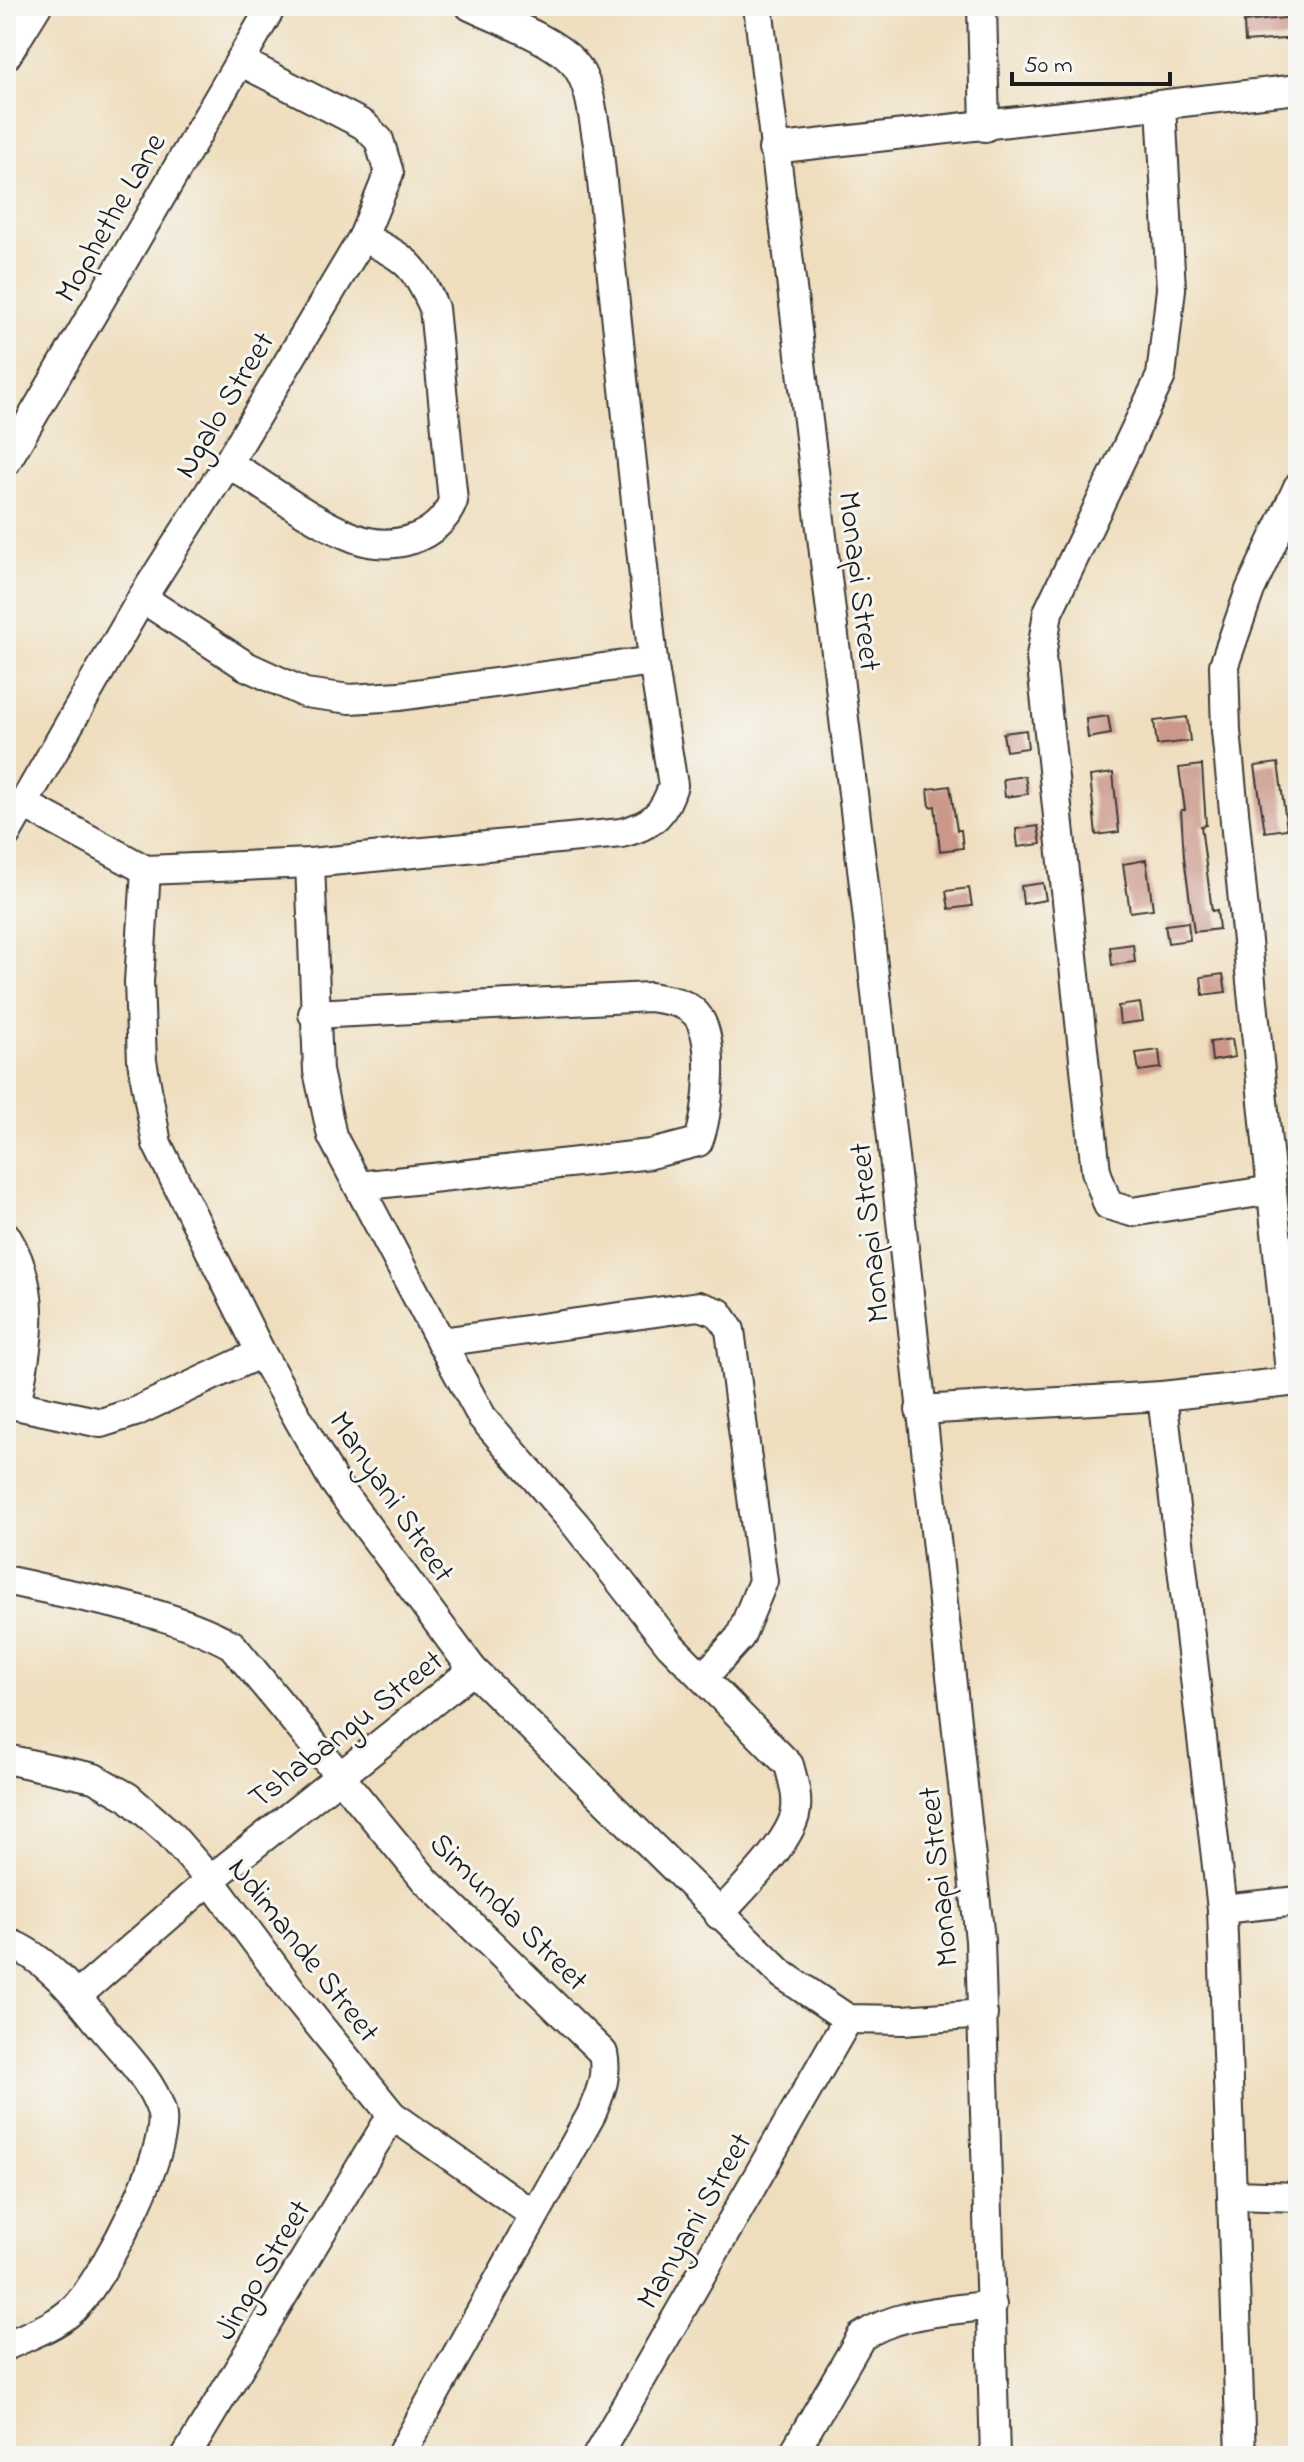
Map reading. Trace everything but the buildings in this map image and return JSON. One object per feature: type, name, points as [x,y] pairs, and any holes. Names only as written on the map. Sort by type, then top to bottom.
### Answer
[{"type":"street","points":[[6,56],[37,6]]},
{"type":"street","name":"Mophethe Lane","points":[[6,462],[272,6]]},
{"type":"street","points":[[24,804],[146,870],[310,863],[643,828],[660,816],[673,785],[653,661],[598,144],[589,96],[574,62],[543,42],[470,6]]},
{"type":"street","name":"Monapi Street","points":[[758,6],[863,877],[980,1940],[995,2456]]},
{"type":"street","points":[[982,6],[985,127]]},
{"type":"street","name":"Ngalo Street","points":[[6,834],[142,598],[228,463],[363,237],[389,173],[379,140],[364,125],[240,61]]},
{"type":"street","points":[[773,149],[1298,89]]},
{"type":"street","points":[[1161,106],[1171,289],[1161,376],[1048,612],[1041,657],[1058,837],[1096,1171],[1108,1205],[1132,1212],[1272,1190]]},
{"type":"street","points":[[228,463],[357,539],[385,542],[424,537],[446,521],[453,501],[434,308],[422,282],[405,258],[363,237]]},
{"type":"street","points":[[920,1410],[1162,1396],[1294,1382],[1226,731],[1224,665],[1250,590],[1298,487]]},
{"type":"street","points":[[142,598],[246,666],[305,693],[350,699],[400,696],[653,661]]},
{"type":"street","points":[[310,863],[313,1014],[318,1071],[332,1136],[441,1342],[482,1417],[576,1525],[670,1645],[789,1765],[796,1791],[795,1815],[775,1849],[719,1915]]},
{"type":"street","name":"Manyani Street","points":[[146,870],[139,982],[142,1061],[157,1144],[261,1353],[334,1482],[473,1670],[783,1975],[848,2019],[597,2456]]},
{"type":"street","points":[[313,1014],[650,997],[678,1002],[687,1008],[697,1015],[706,1036],[707,1120],[698,1142],[651,1154],[359,1186]]},
{"type":"street","points":[[6,1236],[22,1267],[31,1317],[11,1404],[101,1423],[135,1412],[261,1353]]},
{"type":"street","points":[[441,1342],[699,1306],[719,1313],[730,1330],[763,1581],[740,1637],[704,1677]]},
{"type":"street","points":[[1162,1396],[1222,1909],[1241,2456]]},
{"type":"street","name":"Simunda Street","points":[[6,1580],[172,1620],[206,1630],[232,1645],[426,1881],[603,2053],[606,2068],[604,2086],[400,2456]]},
{"type":"street","name":"Tshabangu Street","points":[[77,1996],[210,1880],[473,1670]]},
{"type":"street","name":"Ndimande Street","points":[[6,1759],[94,1778],[128,1797],[169,1833],[210,1880],[298,1999],[392,2115],[534,2215]]},
{"type":"street","points":[[1222,1909],[1298,1901]]},
{"type":"street","points":[[6,1942],[22,1948],[77,1996],[148,2086],[161,2110],[164,2131],[120,2238],[79,2303],[48,2327],[6,2346]]},
{"type":"street","points":[[848,2019],[904,2020],[983,2014]]},
{"type":"street","name":"Jingo Street","points":[[186,2456],[392,2115]]},
{"type":"street","points":[[1233,2195],[1298,2197]]},
{"type":"street","points":[[792,2456],[861,2337],[876,2327],[901,2319],[992,2305]]}]
